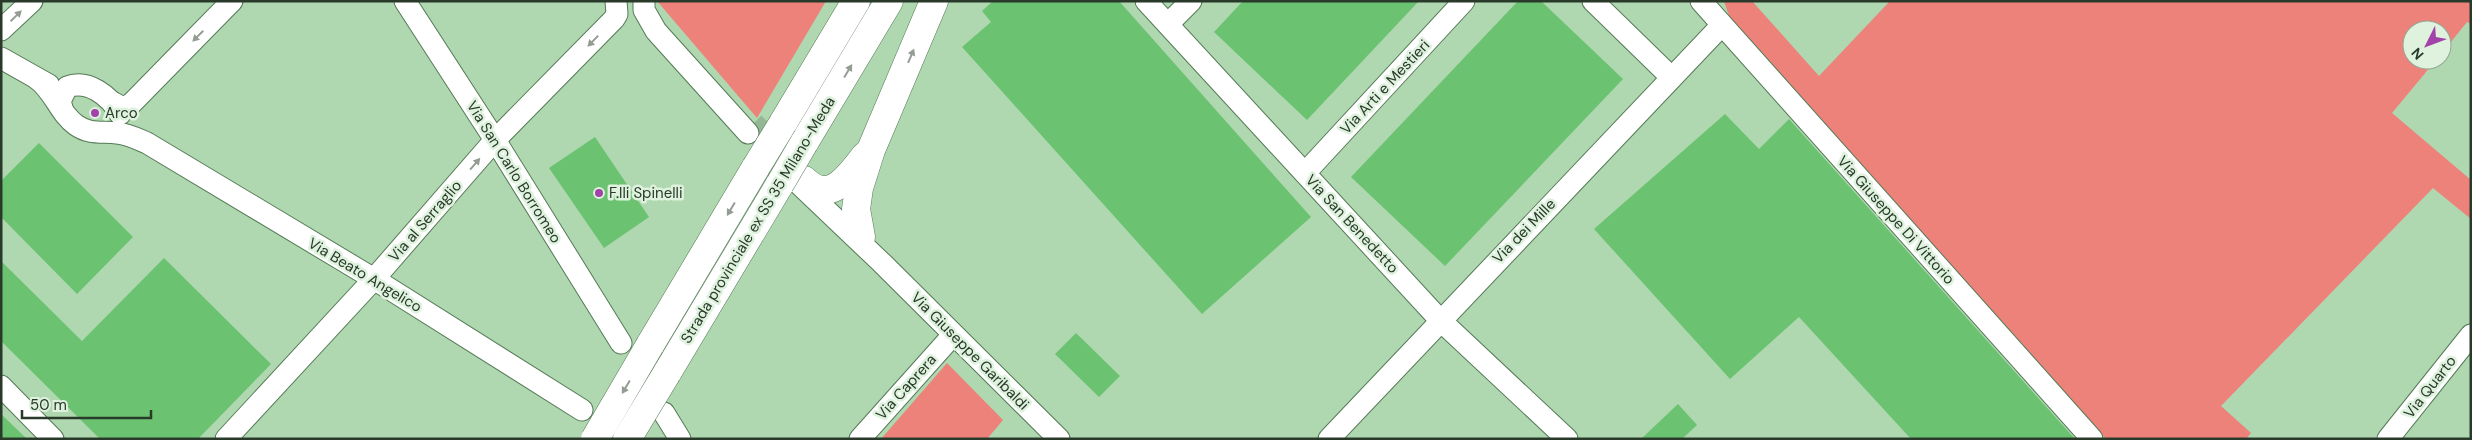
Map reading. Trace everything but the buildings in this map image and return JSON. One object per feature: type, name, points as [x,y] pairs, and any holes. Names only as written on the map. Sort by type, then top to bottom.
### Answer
[{"type":"highway","name":"Strada provinciale ex SS 35 Milano-Meda","points":[[595,439],[856,1]]},
{"type":"highway","name":"Strada provinciale ex SS 35 Milano-Meda","points":[[627,439],[667,373],[803,183],[804,143],[889,1]]},
{"type":"highway","points":[[861,237],[857,222],[857,198],[871,150],[934,1]]},
{"type":"highway","points":[[803,183],[834,188],[845,180],[871,150]]},
{"type":"street","points":[[1,30],[32,1]]},
{"type":"street","points":[[1,58],[56,87],[67,87],[75,84],[89,86],[115,106],[123,108],[131,104],[232,1]]},
{"type":"street","name":"Via San Carlo Borromeo","points":[[405,1],[495,140],[621,344]]},
{"type":"street","points":[[616,1],[641,25],[668,45]]},
{"type":"street","name":"Via al Serraglio","points":[[226,439],[374,279],[495,140],[614,19],[616,1]]},
{"type":"street","points":[[644,1],[644,10],[648,19],[668,45],[751,128]]},
{"type":"street","name":"Via San Benedetto","points":[[1146,1],[1440,320],[1568,439]]},
{"type":"street","points":[[1168,24],[1191,1]]},
{"type":"street","name":"Via Arti e Mestieri","points":[[1305,173],[1464,1]]},
{"type":"street","points":[[1593,1],[1671,77]]},
{"type":"street","name":"Via Giuseppe Di Vittorio","points":[[1701,1],[2092,439]]},
{"type":"street","name":"Via dei Mille","points":[[1329,439],[1722,25]]},
{"type":"street","points":[[36,78],[47,87],[76,125],[91,132],[105,133],[117,122],[115,106]]},
{"type":"street","points":[[62,108],[60,101],[67,87]]},
{"type":"street","name":"Via Beato Angelico","points":[[115,106],[131,129],[147,144]]},
{"type":"street","name":"Via Beato Angelico","points":[[105,133],[119,133],[147,144],[374,279],[582,410]]},
{"type":"street","name":"Via Giuseppe Garibaldi","points":[[803,183],[861,237],[882,263]]},
{"type":"street","name":"Via Giuseppe Garibaldi","points":[[803,183],[1059,439]]},
{"type":"street","name":"Via Caprera","points":[[860,439],[953,335]]},
{"type":"street","name":"Via Quarto","points":[[2388,439],[2471,335]]},
{"type":"street","points":[[1,386],[47,437]]},
{"type":"street","points":[[664,413],[680,439]]},
{"type":"shaded area","points":[[657,1],[826,1],[757,118]]},
{"type":"shaded area","points":[[1724,1],[1752,1],[1819,76],[1890,1],[2471,1],[2471,24],[2467,22],[2452,41],[2452,20],[2402,20],[2402,70],[2428,70],[2392,113],[2471,180],[2471,219],[2433,188],[2221,406],[2251,433],[2246,439],[2106,439],[1729,16]]},
{"type":"shaded area","points":[[947,363],[1003,420],[987,439],[881,439]]},
{"type":"tunnel","points":[[754,123],[782,150]]},
{"type":"place","name":"Arco","points":[[95,113]]},
{"type":"place","name":"F.lli Spinelli","points":[[599,193]]}]
